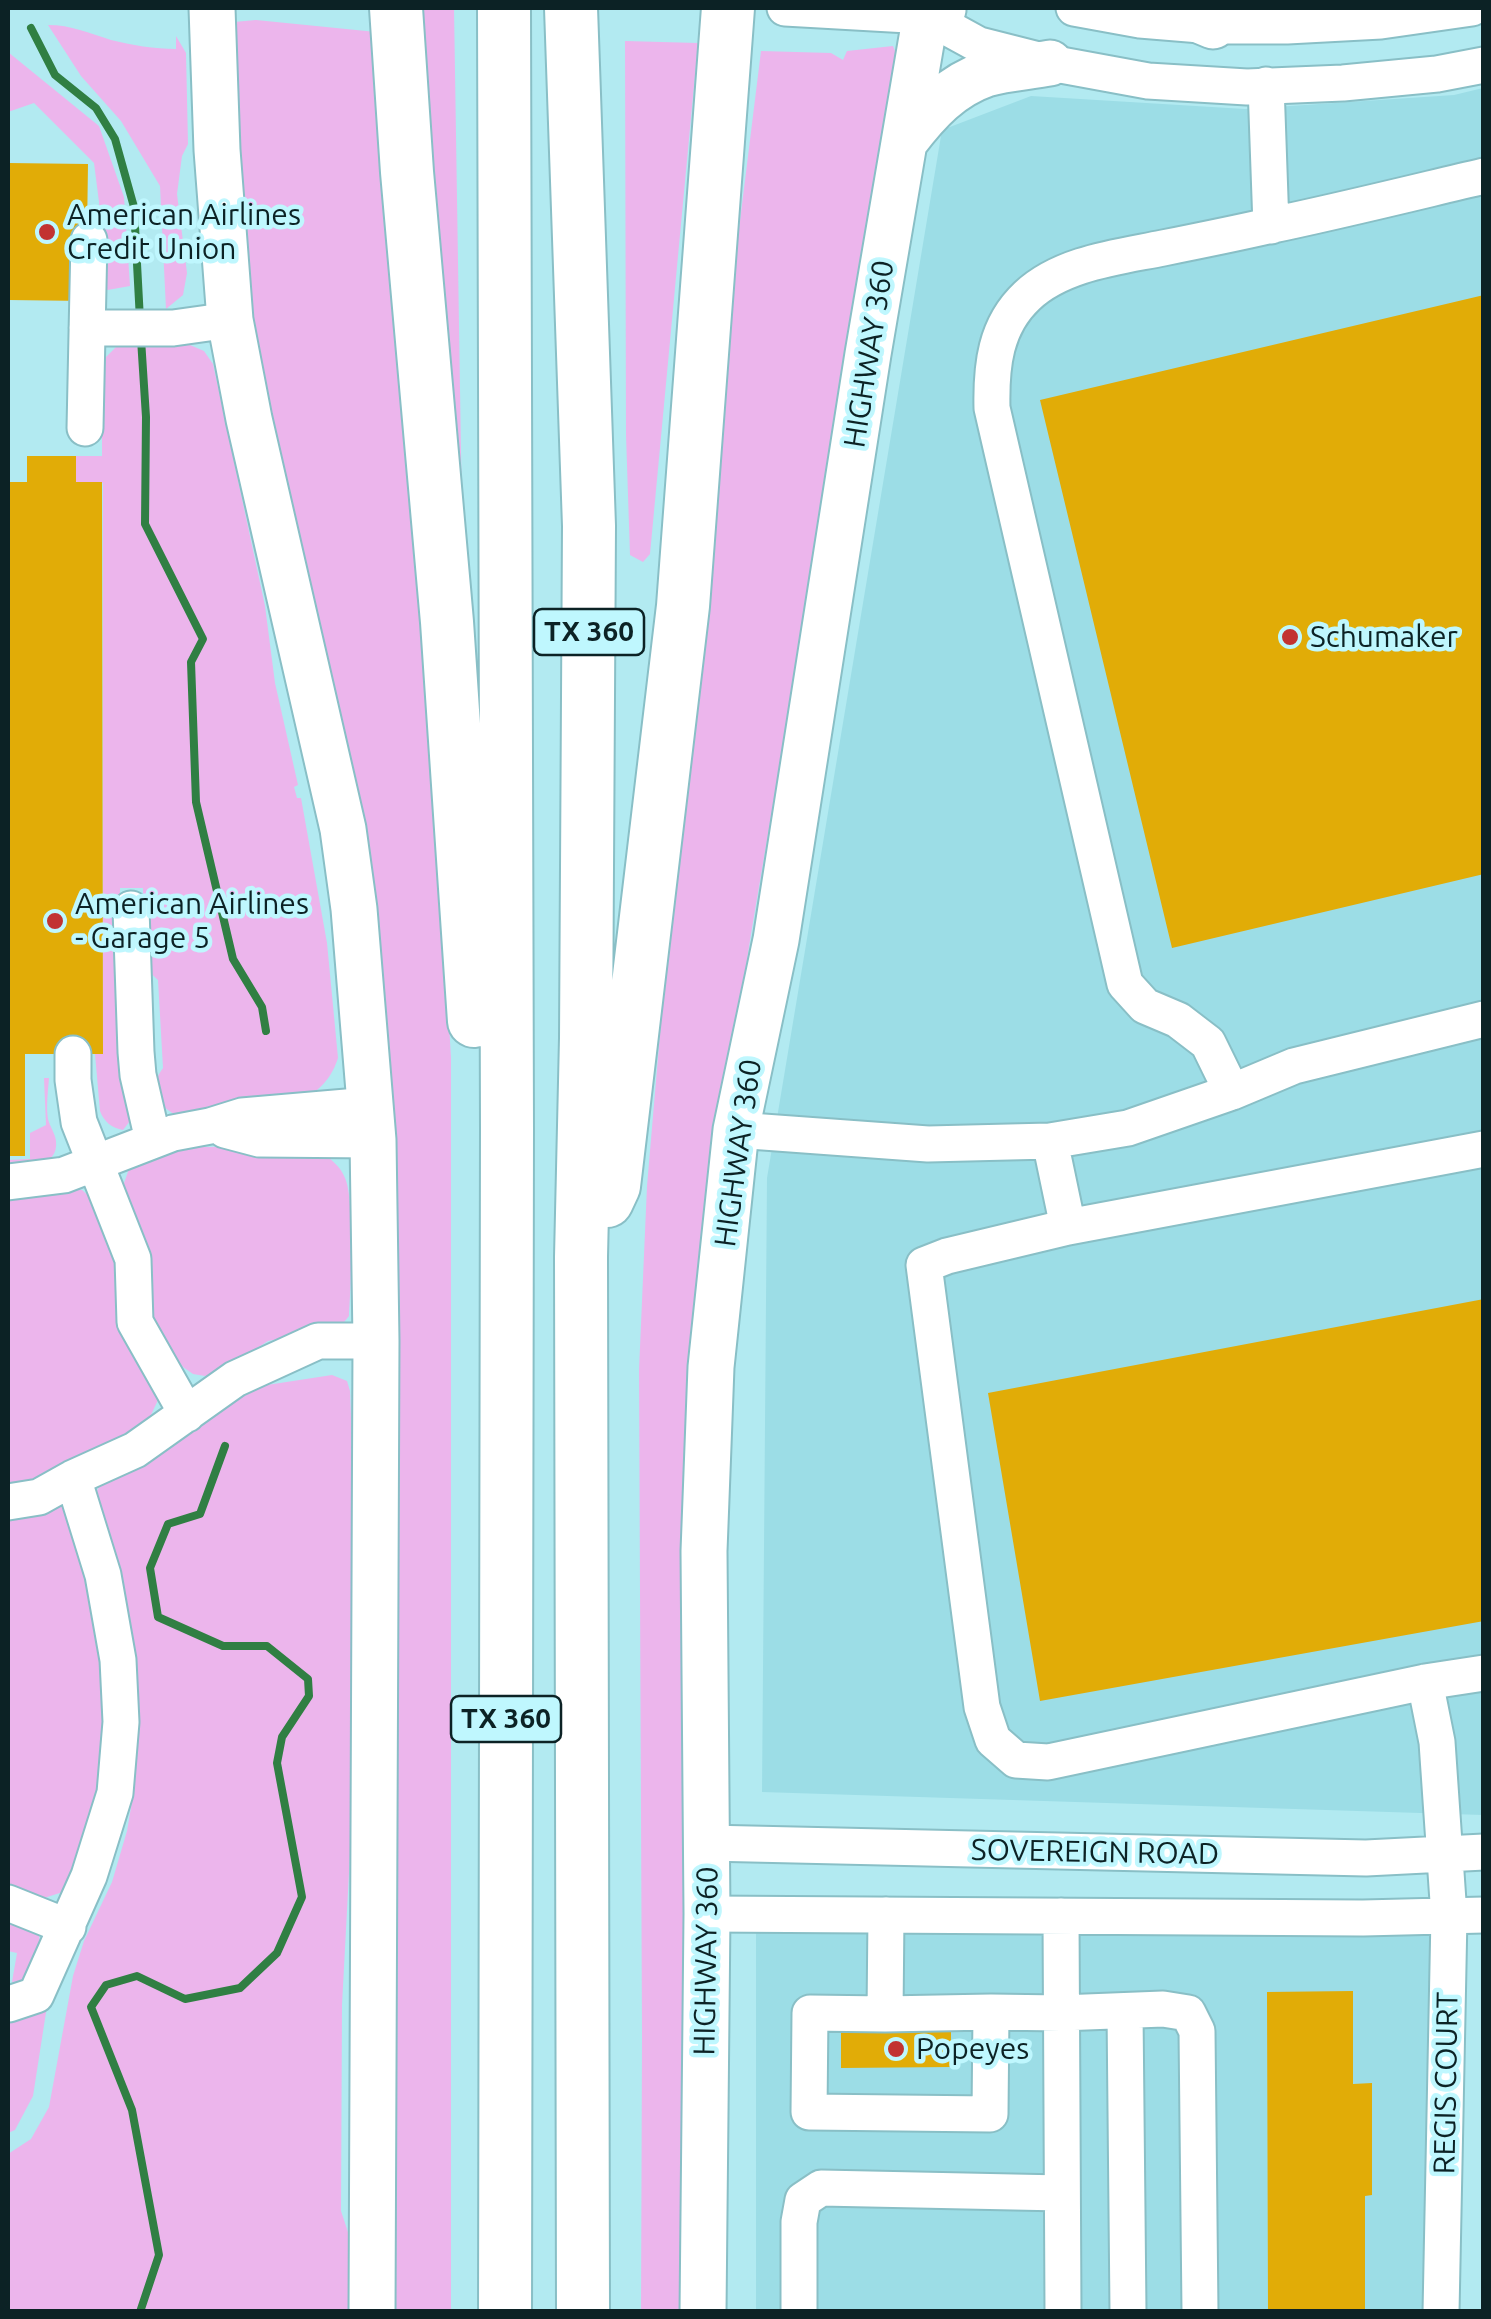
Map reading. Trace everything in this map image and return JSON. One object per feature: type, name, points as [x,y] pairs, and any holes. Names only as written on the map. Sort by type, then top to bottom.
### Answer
[{"type":"highway","points":[[396,8],[447,622],[476,1052],[507,1127]]},
{"type":"highway","name":"TX 360","points":[[504,8],[505,2312]]},
{"type":"highway","name":"TX 360","points":[[570,8],[589,526],[581,1257],[583,2312]]},
{"type":"highway","points":[[581,1257],[614,1186],[681,625],[728,8]]},
{"type":"main road","points":[[212,8],[217,150],[230,320],[343,828],[361,978],[371,1123],[376,1342],[372,2312]]},
{"type":"main road","points":[[1170,8],[1213,26]]},
{"type":"main road","name":"HIGHWAY 360","points":[[703,2312],[707,1914],[704,1551],[711,1367],[736,1130],[776,940],[905,142],[936,10]]},
{"type":"main road","points":[[905,142],[926,114],[962,86],[987,74],[1050,63]]},
{"type":"street","points":[[785,8],[936,10],[978,45],[1148,81],[1247,86],[1362,81],[1484,65]]},
{"type":"street","points":[[1074,8],[1140,20],[1213,26],[1382,21],[1472,8]]},
{"type":"street","points":[[1266,85],[1270,226]]},
{"type":"street","points":[[1232,1092],[1208,1043],[1178,1020],[1145,1006],[1125,984],[992,408],[995,348],[1006,320],[1029,294],[1064,273],[1110,259],[1484,176]]},
{"type":"street","points":[[85,428],[100,328],[89,240]]},
{"type":"street","points":[[100,328],[173,328],[230,320]]},
{"type":"street","points":[[131,909],[138,1075],[154,1140]]},
{"type":"street","points":[[736,1130],[928,1144],[1050,1141],[1128,1128],[1294,1066],[1484,1019]]},
{"type":"street","points":[[73,1054],[79,1122],[134,1259],[135,1322],[187,1414]]},
{"type":"street","points":[[8,1182],[64,1175],[173,1133],[242,1116],[371,1123]]},
{"type":"street","points":[[1050,1141],[1068,1227]]},
{"type":"street","points":[[1484,1148],[1068,1227],[924,1265],[982,1707],[993,1740],[1016,1760],[1048,1762],[1484,1673]]},
{"type":"street","points":[[8,1502],[39,1497],[135,1450],[235,1379],[318,1342],[376,1342]]},
{"type":"street","points":[[9,2004],[36,1995],[89,1876],[115,1792],[122,1722],[118,1660],[103,1575],[73,1478]]},
{"type":"street","name":"REGIS COURT","points":[[1425,1682],[1436,1742],[1445,1855],[1466,1916],[1441,2312]]},
{"type":"street","name":"SOVEREIGN ROAD","points":[[707,1843],[1366,1858],[1484,1852]]},
{"type":"street","points":[[8,1903],[68,1927]]},
{"type":"street","name":"SOVEREIGN ROAD","points":[[707,1914],[1466,1916]]},
{"type":"street","points":[[885,2014],[886,1915]]},
{"type":"street","points":[[1061,1916],[1062,2312]]},
{"type":"street","points":[[991,2012],[990,2114],[809,2112],[810,2013],[1163,2009],[1188,2013],[1196,2031],[1200,2312]]},
{"type":"street","points":[[1125,2011],[1128,2312]]},
{"type":"street","points":[[799,2312],[799,2222],[803,2200],[821,2188],[1062,2193]]},
{"type":"shaded area","points":[[408,8],[454,8],[463,579]]},
{"type":"shaded area","points":[[256,20],[376,32],[439,850],[451,1058],[451,2311],[392,2311],[392,1202],[251,336],[234,186],[234,22]]},
{"type":"shaded area","points":[[48,25],[160,48],[176,49],[176,36],[186,53],[188,144],[182,156],[177,194],[187,273],[183,295],[166,309],[160,186],[121,121],[81,76]]},
{"type":"shaded area","points":[[625,41],[698,43],[650,554],[643,562],[630,555]]},
{"type":"shaded area","points":[[893,46],[899,61],[721,1126],[687,2311],[641,2312],[639,1370],[647,1186],[706,496],[761,51],[831,53],[843,60],[847,51]]},
{"type":"shaded area","points":[[8,52],[99,126],[124,197],[130,286],[102,291],[94,163],[34,103],[8,112]]},
{"type":"shaded area","points":[[1483,88],[1483,1815],[762,1792],[767,1178],[942,130],[1031,96],[1245,109],[1454,95]]},
{"type":"shaded area","points":[[190,345],[204,351],[213,364],[265,606],[275,683],[298,785],[294,787],[297,798],[301,798],[327,943],[338,1058],[327,1079],[310,1096],[176,1115],[169,1111],[159,1100],[156,1088],[163,1068],[158,980],[143,966],[143,888],[120,888],[119,1008],[132,1111],[123,1130],[109,1124],[100,1111],[95,1054],[103,1053],[103,483],[76,482],[76,456],[102,456],[102,364],[116,347]]},
{"type":"shaded area","points":[[44,1078],[49,1078],[47,1114],[56,1150],[40,1165],[8,1171],[8,1160],[30,1159],[30,1133],[46,1125]]},
{"type":"shaded area","points":[[291,1146],[326,1156],[345,1178],[352,1245],[349,1316],[340,1327],[268,1341],[218,1373],[205,1376],[183,1367],[159,1333],[152,1314],[148,1266],[123,1186],[130,1166],[169,1152],[202,1147]]},
{"type":"shaded area","points":[[65,1189],[82,1190],[92,1199],[158,1400],[150,1417],[120,1437],[45,1476],[8,1488],[8,1201]]},
{"type":"shaded area","points":[[332,1375],[347,1381],[351,1417],[354,1778],[342,2005],[341,2211],[349,2235],[355,2311],[8,2312],[8,2154],[31,2139],[49,2107],[73,1976],[84,1941],[112,1882],[134,1790],[134,1738],[97,1491],[101,1483],[254,1387]]},
{"type":"shaded area","points":[[35,1504],[62,1507],[72,1523],[95,1599],[107,1709],[105,1783],[69,1890],[41,1899],[8,1887],[8,1512]]},
{"type":"shaded area","points":[[8,1910],[30,1921],[39,1936],[37,1959],[25,1981],[12,1982],[17,1953],[8,1951]]},
{"type":"shaded area","points":[[756,1931],[1436,1931],[1424,2311],[756,2312]]},
{"type":"shaded area","points":[[47,2006],[33,2096],[15,2130],[8,2133],[8,2012]]},
{"type":"building","name":"American Airlines Credit Union","points":[[8,163],[88,164],[86,301],[8,300]]},
{"type":"building","name":"Schumaker","points":[[1484,295],[1484,874],[1172,948],[1040,400]]},
{"type":"building","name":"American Airlines - Garage 5","points":[[27,456],[76,456],[76,482],[102,482],[103,1054],[25,1054],[25,1156],[8,1156],[8,482],[27,482]]},
{"type":"building","points":[[1484,1299],[1484,1621],[1040,1701],[988,1393]]},
{"type":"building","points":[[1353,1991],[1353,2084],[1372,2083],[1372,2195],[1365,2196],[1365,2312],[1268,2312],[1267,1992]]},
{"type":"building","name":"Popeyes","points":[[951,2030],[951,2067],[841,2068],[841,2031]]},
{"type":"waterway","points":[[31,28],[55,75],[96,108],[115,139],[134,207],[140,320]]},
{"type":"waterway","points":[[141,339],[146,417],[145,524],[203,639],[191,662],[196,802],[233,959],[262,1007],[266,1031]]},
{"type":"waterway","points":[[140,2312],[159,2255],[132,2110],[91,2007],[106,1985],[137,1976],[185,1999],[240,1988],[277,1953],[302,1897],[277,1763],[282,1737],[309,1696],[308,1679],[267,1646],[223,1646],[158,1617],[150,1568],[168,1524],[200,1514],[225,1446]]},
{"type":"place","name":"American Airlines Credit Union","points":[[47,232]]},
{"type":"place","name":"Schumaker","points":[[1290,637]]},
{"type":"place","name":"American Airlines - Garage 5","points":[[55,921]]},
{"type":"place","name":"Popeyes","points":[[896,2049]]}]
